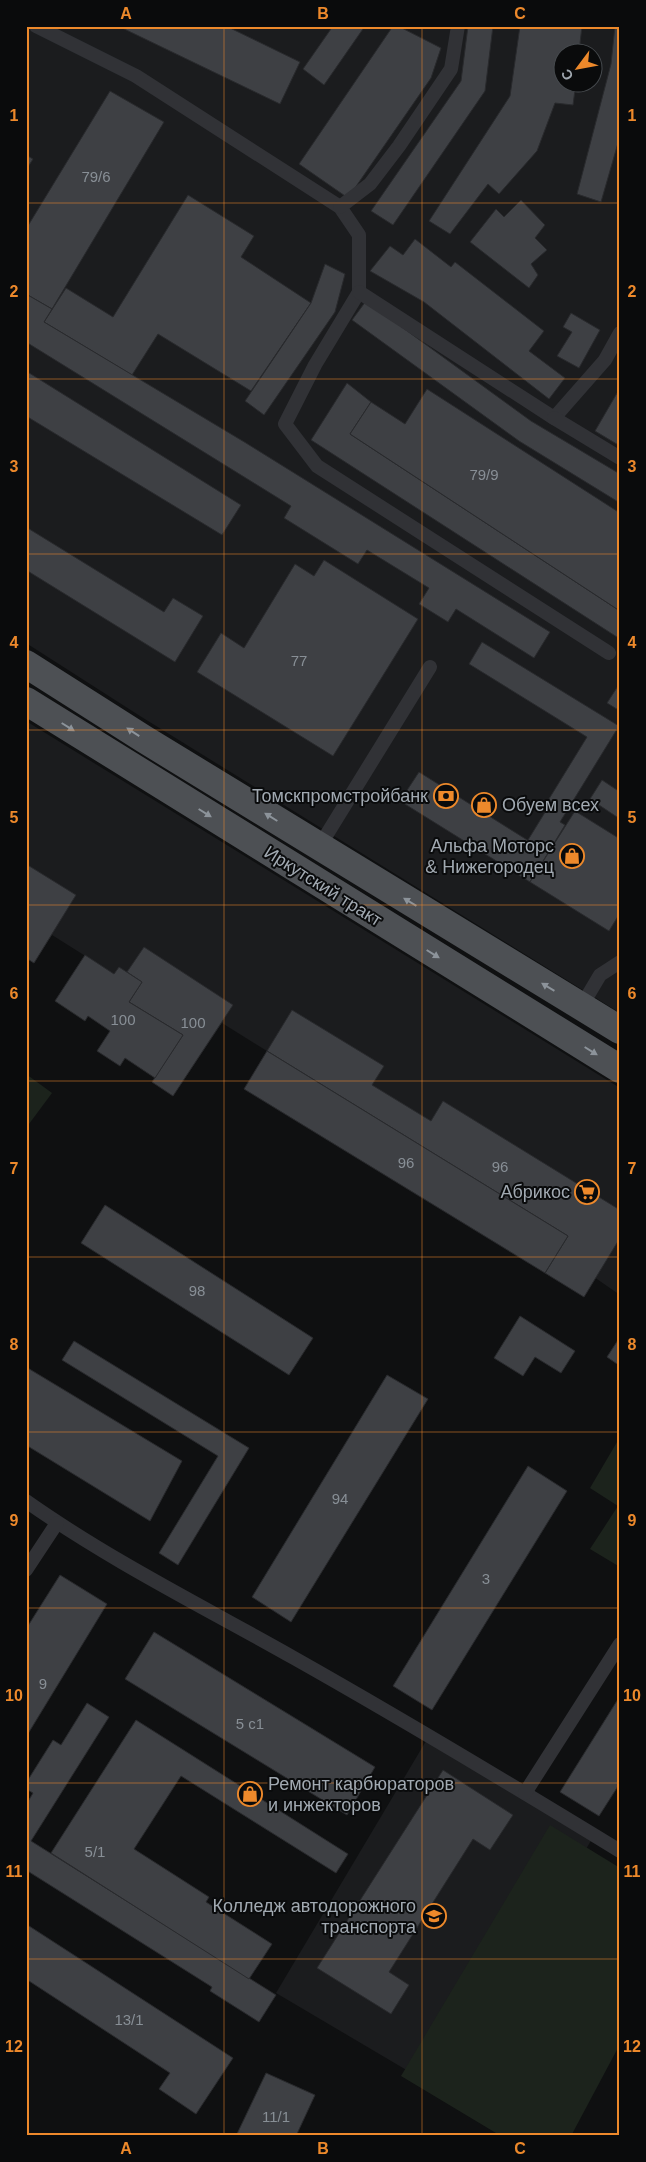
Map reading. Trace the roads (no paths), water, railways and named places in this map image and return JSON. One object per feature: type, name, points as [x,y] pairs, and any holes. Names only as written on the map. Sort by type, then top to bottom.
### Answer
[{"type":"main road","name":"Иркутский тракт","points":[[26,664],[320,847],[620,1030]]},
{"type":"main road","name":"Иркутский тракт","points":[[26,701],[620,1069]]},
{"type":"lane","points":[[36,26],[136,76],[340,207],[359,234],[359,292],[315,365],[284,424],[317,466],[609,652]]},
{"type":"lane","points":[[340,207],[370,184],[400,146],[451,69],[458,26]]},
{"type":"lane","points":[[359,292],[554,418],[620,458]]},
{"type":"lane","points":[[554,418],[605,360],[620,333]]},
{"type":"lane","points":[[320,847],[430,667]]},
{"type":"lane","points":[[581,1007],[600,975],[620,962]]},
{"type":"lane","points":[[26,1501],[56,1523],[526,1793],[620,1851]]},
{"type":"lane","points":[[26,1570],[56,1523]]},
{"type":"lane","points":[[526,1793],[620,1644]]},
{"type":"place","name":"Томскпромстройбанк","points":[[446,796]]},
{"type":"place","name":"Обуем всех","points":[[484,805]]},
{"type":"place","name":"Альфа Моторс & Нижегородец","points":[[572,856]]},
{"type":"place","name":"Абрикос","points":[[587,1192]]},
{"type":"place","name":"Ремонт карбюраторов и инжекторов","points":[[250,1794]]},
{"type":"place","name":"Колледж автодорожного транспорта","points":[[434,1916]]}]
